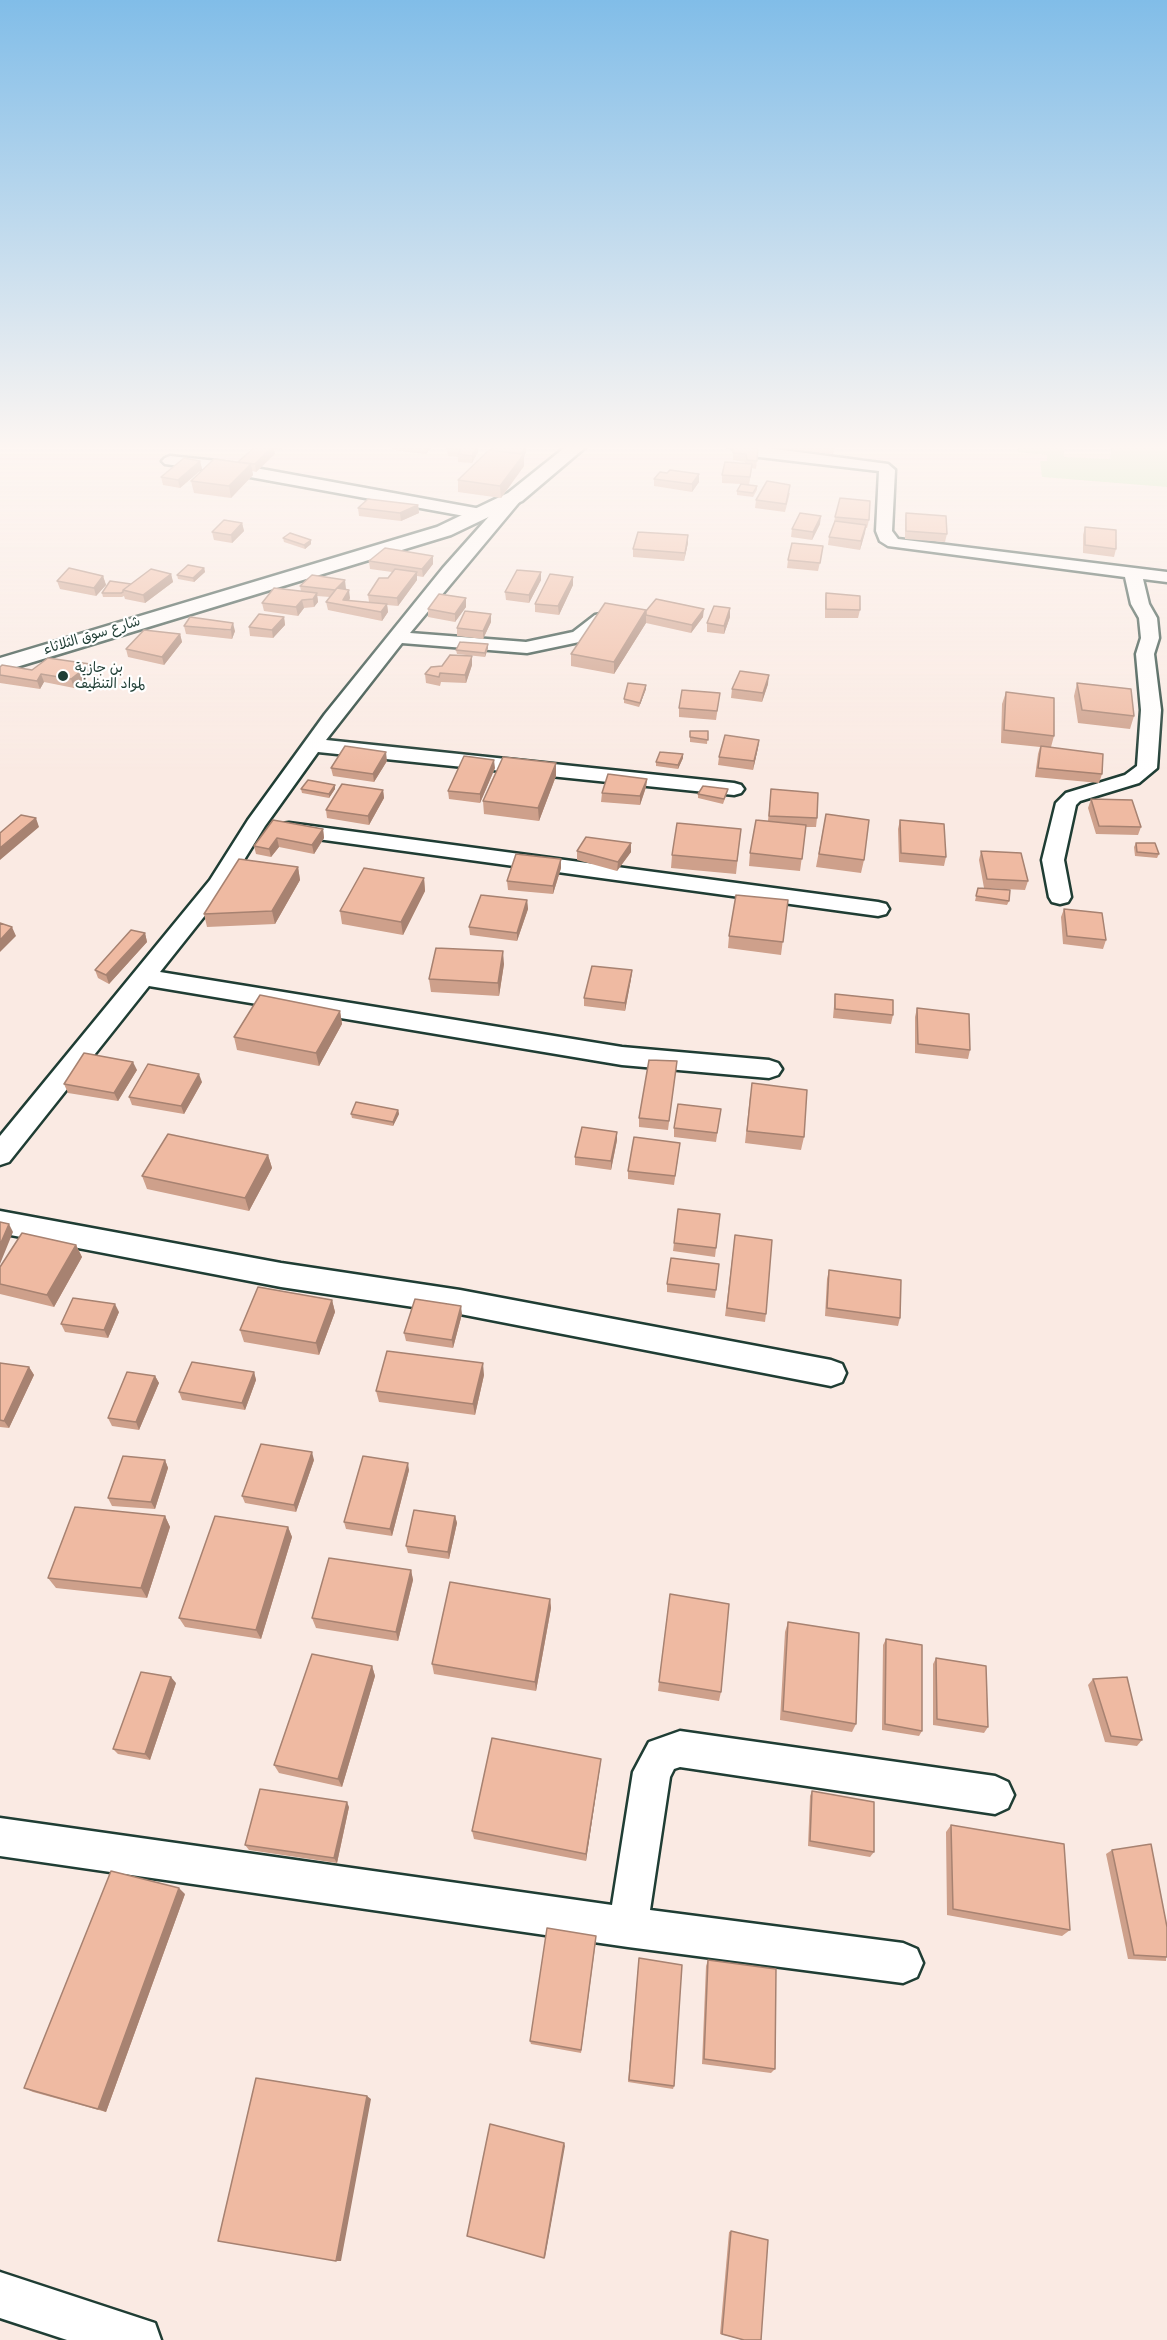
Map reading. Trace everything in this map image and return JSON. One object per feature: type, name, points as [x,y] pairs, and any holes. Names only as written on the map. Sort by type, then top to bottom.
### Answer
[{"type":"street","name":"شارع سوق الثلاثاء","points":[[0,665],[372,554]]},
{"type":"street","points":[[0,1155],[218,884],[255,825],[312,745],[397,637],[467,554]]},
{"type":"street","points":[[980,554],[1167,577]]},
{"type":"street","points":[[1060,897],[1053,860],[1066,803],[1073,797],[1143,773],[1147,768],[1159,721],[1146,654],[1150,638],[1148,618],[1140,604],[1133,574]]},
{"type":"street","points":[[397,637],[526,648],[554,640],[578,637],[602,619]]},
{"type":"street","points":[[312,745],[734,789]]},
{"type":"street","points":[[255,825],[878,909]]},
{"type":"street","points":[[144,977],[593,1052],[657,1061],[768,1069]]},
{"type":"street","points":[[0,1222],[281,1275],[472,1304],[831,1373]]},
{"type":"street","points":[[628,1927],[652,1772],[662,1755],[680,1749],[995,1795]]},
{"type":"street","points":[[0,1837],[628,1927],[903,1963]]},
{"type":"street","points":[[0,2295],[138,2340]]},
{"type":"building","points":[[377,554],[433,556],[422,569],[369,561]]},
{"type":"building","points":[[789,554],[822,554],[820,563],[788,560]]},
{"type":"building","points":[[188,565],[204,568],[193,578],[177,575]]},
{"type":"building","points":[[69,568],[103,576],[94,588],[57,581]]},
{"type":"building","points":[[151,569],[171,574],[143,595],[123,590]]},
{"type":"building","points":[[395,569],[417,572],[397,598],[368,595],[379,578],[388,578]]},
{"type":"building","points":[[517,570],[541,572],[529,595],[505,592]]},
{"type":"building","points":[[550,574],[573,577],[558,606],[535,604]]},
{"type":"building","points":[[312,575],[345,580],[335,590],[300,586]]},
{"type":"building","points":[[110,581],[131,584],[121,593],[102,593]]},
{"type":"building","points":[[274,588],[317,593],[313,599],[302,600],[296,607],[262,603]]},
{"type":"building","points":[[337,588],[349,590],[343,600],[387,604],[381,612],[326,602]]},
{"type":"building","points":[[826,593],[860,596],[860,610],[826,609]]},
{"type":"building","points":[[439,594],[466,598],[455,614],[428,609]]},
{"type":"building","points":[[656,599],[704,609],[692,625],[646,615],[646,611]]},
{"type":"building","points":[[605,603],[646,610],[614,662],[571,654]]},
{"type":"building","points":[[714,606],[730,608],[724,626],[707,623]]},
{"type":"building","points":[[465,611],[491,614],[483,631],[457,628]]},
{"type":"building","points":[[259,614],[284,617],[272,630],[249,627]]},
{"type":"building","points":[[190,617],[233,623],[231,630],[184,626]]},
{"type":"building","points":[[144,630],[180,634],[162,657],[126,649]]},
{"type":"building","points":[[460,642],[488,644],[485,653],[456,650]]},
{"type":"building","points":[[450,655],[472,656],[465,675],[440,673],[439,677],[425,674],[431,667],[442,666]]},
{"type":"building","points":[[48,658],[90,664],[71,679],[41,674],[37,681],[0,675],[2,665],[32,670]]},
{"type":"building","points":[[740,671],[769,675],[763,693],[732,689]]},
{"type":"building","points":[[628,683],[646,685],[640,703],[624,699]]},
{"type":"building","points":[[1077,683],[1131,689],[1134,716],[1082,710]]},
{"type":"building","points":[[682,690],[720,693],[717,711],[679,708]]},
{"type":"building","points":[[1006,692],[1054,698],[1054,736],[1004,730]]},
{"type":"building","points":[[690,731],[708,731],[708,740],[690,737]]},
{"type":"building","points":[[725,735],[759,740],[754,761],[719,757]]},
{"type":"building","points":[[345,746],[386,752],[373,774],[331,768]]},
{"type":"building","points":[[1041,746],[1103,754],[1102,774],[1038,768]]},
{"type":"building","points":[[660,752],[683,754],[678,765],[656,762]]},
{"type":"building","points":[[464,756],[494,760],[480,794],[448,791]]},
{"type":"building","points":[[503,757],[556,763],[538,808],[483,801]]},
{"type":"building","points":[[608,774],[647,779],[640,796],[602,793]]},
{"type":"building","points":[[308,780],[335,785],[329,794],[301,789]]},
{"type":"building","points":[[342,784],[383,790],[368,816],[326,810]]},
{"type":"building","points":[[703,786],[728,789],[724,799],[698,794]]},
{"type":"building","points":[[771,789],[818,793],[817,818],[769,816]]},
{"type":"building","points":[[1091,799],[1132,800],[1141,827],[1099,826]]},
{"type":"building","points":[[826,814],[869,820],[864,860],[819,854]]},
{"type":"building","points":[[21,815],[36,818],[0,848],[0,833]]},
{"type":"building","points":[[273,820],[323,829],[312,845],[277,838],[269,849],[254,846]]},
{"type":"building","points":[[756,820],[806,825],[802,859],[750,853]]},
{"type":"building","points":[[900,820],[944,824],[946,857],[901,853]]},
{"type":"building","points":[[677,823],[741,829],[737,861],[672,855]]},
{"type":"building","points":[[586,837],[631,843],[618,862],[577,851]]},
{"type":"building","points":[[1136,843],[1155,843],[1159,854],[1137,852]]},
{"type":"building","points":[[981,851],[1021,853],[1028,881],[987,879]]},
{"type":"building","points":[[516,854],[561,859],[553,886],[507,881]]},
{"type":"building","points":[[239,859],[298,867],[272,911],[204,914]]},
{"type":"building","points":[[364,868],[424,878],[401,922],[340,911]]},
{"type":"building","points":[[978,888],[1010,890],[1009,901],[976,896]]},
{"type":"building","points":[[481,895],[527,900],[517,933],[469,927]]},
{"type":"building","points":[[736,895],[788,900],[783,942],[729,936]]},
{"type":"building","points":[[1064,909],[1102,913],[1106,940],[1067,936]]},
{"type":"building","points":[[0,923],[12,927],[0,940]]},
{"type":"building","points":[[131,930],[145,933],[106,975],[95,970]]},
{"type":"building","points":[[436,948],[503,951],[498,983],[429,979]]},
{"type":"building","points":[[592,966],[632,970],[625,1003],[584,998]]},
{"type":"building","points":[[835,994],[893,1000],[893,1015],[835,1009]]},
{"type":"building","points":[[260,995],[340,1011],[316,1053],[234,1037]]},
{"type":"building","points":[[917,1008],[969,1014],[970,1050],[918,1044]]},
{"type":"building","points":[[84,1053],[133,1062],[114,1093],[64,1084]]},
{"type":"building","points":[[649,1060],[677,1061],[669,1121],[639,1118]]},
{"type":"building","points":[[148,1064],[199,1074],[181,1106],[129,1097]]},
{"type":"building","points":[[752,1083],[807,1090],[804,1137],[747,1131]]},
{"type":"building","points":[[356,1102],[398,1110],[393,1122],[351,1114]]},
{"type":"building","points":[[678,1104],[721,1109],[717,1133],[674,1128]]},
{"type":"building","points":[[582,1127],[617,1132],[611,1161],[575,1157]]},
{"type":"building","points":[[168,1134],[268,1155],[245,1198],[142,1176]]},
{"type":"building","points":[[634,1137],[680,1143],[675,1176],[628,1171]]},
{"type":"building","points":[[678,1209],[720,1214],[716,1248],[674,1243]]},
{"type":"building","points":[[0,1222],[9,1224],[0,1245]]},
{"type":"building","points":[[22,1233],[76,1245],[47,1295],[0,1284],[0,1267]]},
{"type":"building","points":[[735,1235],[772,1240],[766,1314],[727,1308]]},
{"type":"building","points":[[671,1258],[719,1264],[716,1290],[667,1284]]},
{"type":"building","points":[[829,1270],[901,1280],[900,1318],[827,1308]]},
{"type":"building","points":[[258,1287],[332,1300],[316,1343],[240,1330]]},
{"type":"building","points":[[73,1298],[115,1304],[104,1330],[61,1324]]},
{"type":"building","points":[[415,1299],[461,1306],[452,1340],[404,1333]]},
{"type":"building","points":[[387,1351],[483,1363],[473,1404],[376,1391]]},
{"type":"building","points":[[192,1362],[254,1372],[242,1403],[179,1392]]},
{"type":"building","points":[[0,1363],[29,1367],[4,1421],[0,1420]]},
{"type":"building","points":[[127,1372],[155,1376],[136,1422],[108,1418]]},
{"type":"building","points":[[261,1444],[312,1452],[294,1505],[242,1496]]},
{"type":"building","points":[[123,1456],[165,1460],[151,1502],[108,1498]]},
{"type":"building","points":[[363,1456],[408,1463],[390,1529],[344,1522]]},
{"type":"building","points":[[75,1507],[165,1516],[141,1588],[48,1578]]},
{"type":"building","points":[[414,1510],[455,1516],[448,1552],[406,1546]]},
{"type":"building","points":[[215,1516],[288,1527],[256,1630],[179,1618]]},
{"type":"building","points":[[329,1558],[411,1570],[396,1632],[312,1618]]},
{"type":"building","points":[[450,1582],[550,1599],[535,1682],[432,1664]]},
{"type":"building","points":[[670,1594],[729,1604],[721,1692],[659,1682]]},
{"type":"building","points":[[788,1622],[859,1633],[856,1724],[783,1711]]},
{"type":"building","points":[[886,1639],[922,1645],[922,1731],[885,1724]]},
{"type":"building","points":[[312,1654],[372,1666],[338,1779],[274,1765]]},
{"type":"building","points":[[936,1658],[986,1666],[988,1727],[937,1719]]},
{"type":"building","points":[[141,1672],[171,1677],[145,1754],[113,1749]]},
{"type":"building","points":[[1127,1677],[1142,1740],[1111,1736],[1093,1679]]},
{"type":"building","points":[[492,1738],[601,1759],[586,1854],[472,1831]]},
{"type":"building","points":[[260,1789],[347,1802],[334,1858],[245,1845]]},
{"type":"building","points":[[812,1791],[874,1802],[874,1852],[810,1841]]},
{"type":"building","points":[[951,1825],[1064,1844],[1070,1930],[953,1909]]},
{"type":"building","points":[[1151,1844],[1167,1927],[1167,1957],[1134,1955],[1112,1850]]},
{"type":"building","points":[[111,1871],[179,1888],[98,2109],[24,2088]]},
{"type":"building","points":[[547,1928],[596,1936],[581,2050],[530,2041]]},
{"type":"building","points":[[639,1958],[682,1965],[674,2086],[629,2080]]},
{"type":"building","points":[[708,1960],[776,1969],[775,2069],[704,2059]]},
{"type":"building","points":[[256,2078],[367,2096],[336,2261],[218,2241]]},
{"type":"building","points":[[490,2124],[564,2143],[544,2258],[467,2236]]},
{"type":"building","points":[[731,2231],[768,2240],[761,2340],[744,2340],[722,2334]]},
{"type":"place","name":"بن جازية لمواد التنظيف","points":[[63,676]]}]
